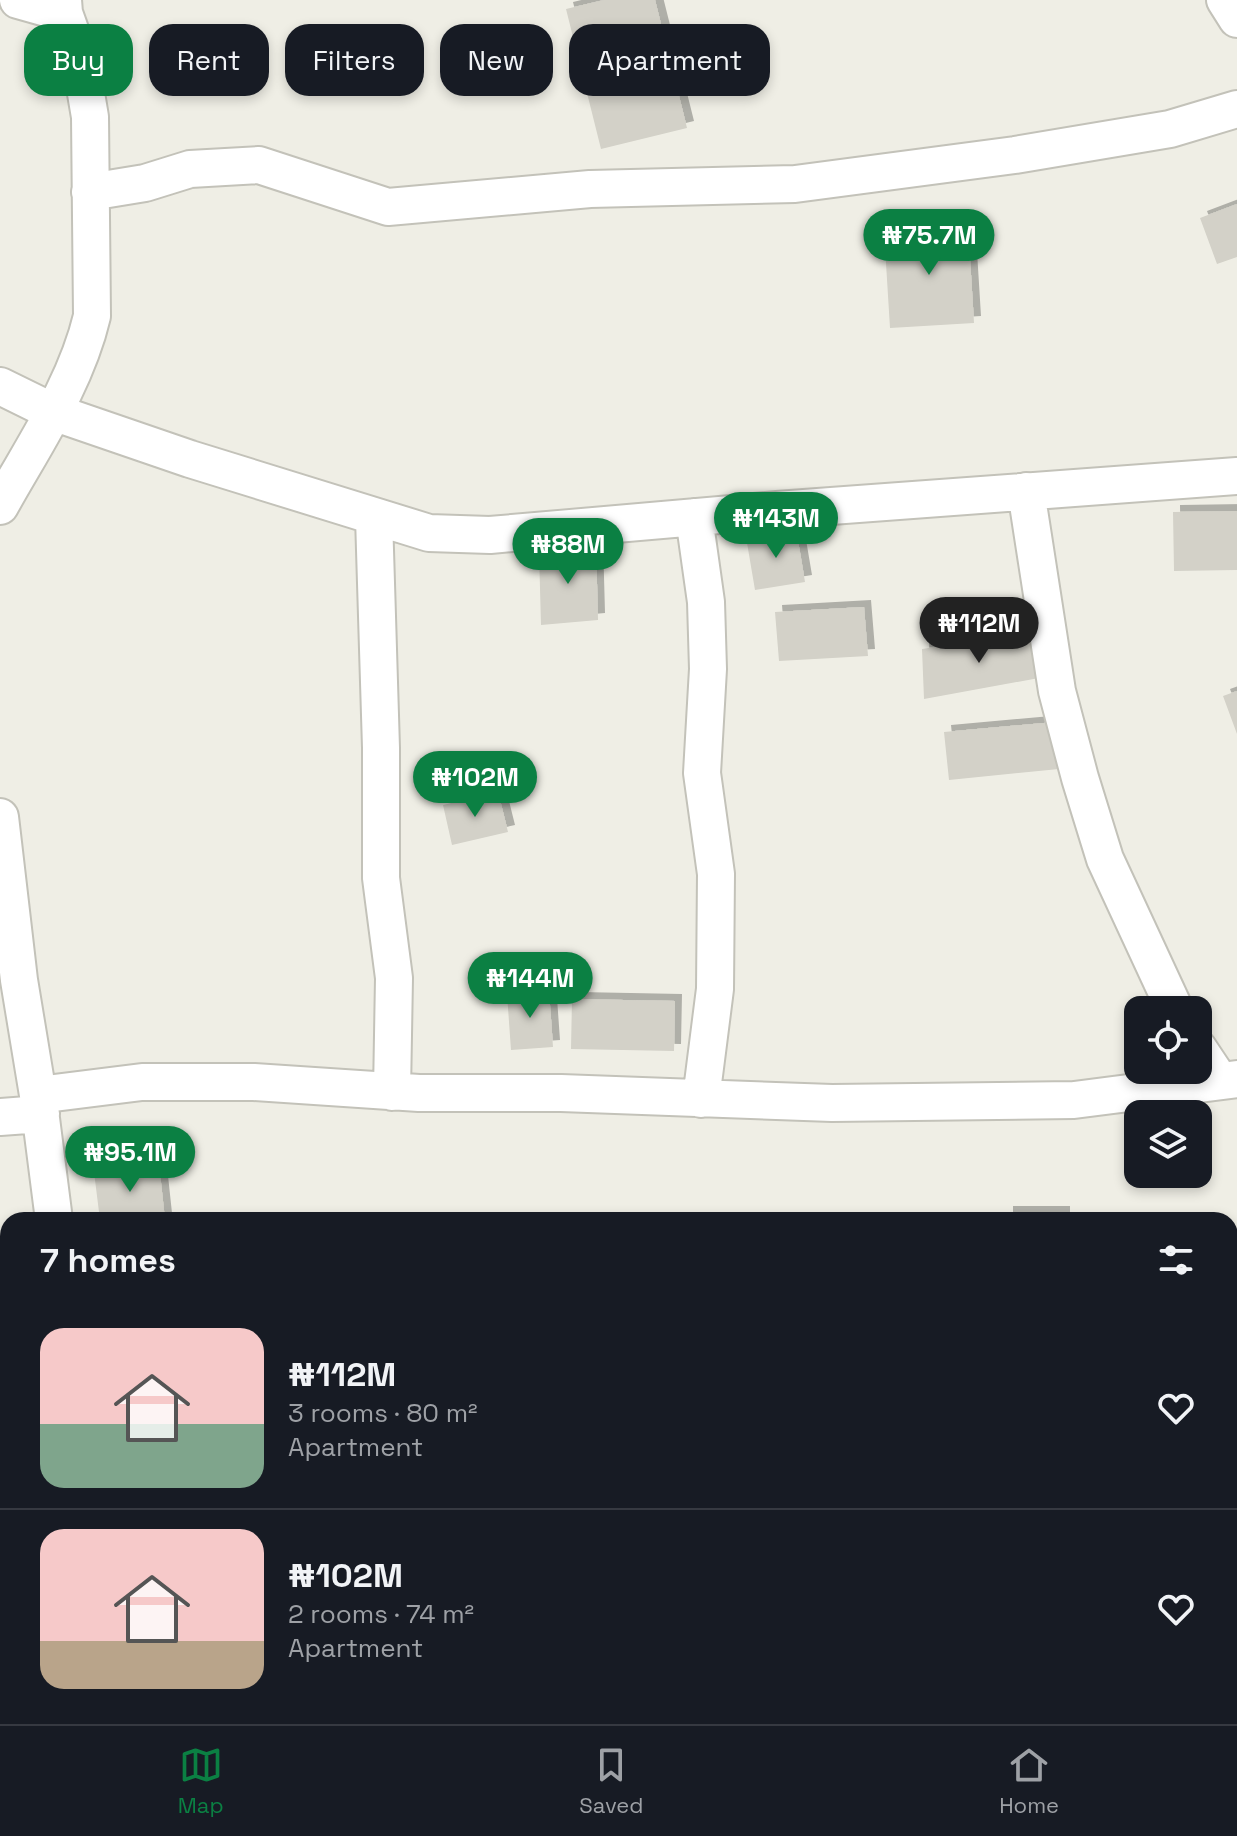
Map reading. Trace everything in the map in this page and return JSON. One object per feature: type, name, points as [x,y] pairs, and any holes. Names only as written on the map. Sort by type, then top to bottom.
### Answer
[{"type":"street","points":[[0,506],[53,412],[85,346],[92,316],[90,117],[80,58],[63,6],[18,0]]},
{"type":"street","points":[[1225,0],[1237,19]]},
{"type":"street","points":[[90,192],[145,183],[190,169],[259,165],[388,207],[590,189],[795,184],[1015,155],[1170,129],[1237,109]]},
{"type":"street","points":[[0,386],[53,412],[190,459],[429,533],[490,535],[1237,476]]},
{"type":"street","points":[[1026,491],[1057,691],[1080,778],[1105,859],[1169,996]]},
{"type":"street","points":[[374,517],[381,748],[381,878],[394,978],[392,1092]]},
{"type":"street","points":[[694,517],[706,602],[708,643],[702,773],[716,874],[715,989],[701,1099]]},
{"type":"street","points":[[0,817],[19,980],[40,1105],[53,1212]]},
{"type":"street","points":[[1212,1063],[1228,1080]]},
{"type":"street","points":[[0,1117],[142,1082],[254,1082],[392,1092],[561,1093],[832,1103],[1074,1100],[1228,1080]]},
{"type":"building","points":[[604,0],[655,0],[661,24],[570,24],[566,9]]},
{"type":"building","points":[[588,96],[679,96],[687,128],[601,149]]},
{"type":"building","points":[[1237,204],[1237,257],[1217,264],[1200,218]]},
{"type":"building","points":[[968,226],[974,323],[890,328],[884,231]]},
{"type":"building","points":[[1237,511],[1237,570],[1174,571],[1173,512]]},
{"type":"building","points":[[796,529],[805,582],[755,590],[746,537]]},
{"type":"building","points":[[596,547],[598,620],[541,625],[539,552]]},
{"type":"building","points":[[864,607],[868,656],[779,661],[775,612]]},
{"type":"building","points":[[1034,633],[1039,678],[924,699],[922,649]]},
{"type":"building","points":[[1237,691],[1237,734],[1223,696]]},
{"type":"building","points":[[1055,722],[1059,769],[949,780],[944,732]]},
{"type":"building","points":[[498,792],[508,832],[452,845],[443,805]]},
{"type":"building","points":[[549,991],[553,1047],[511,1050],[507,994]]},
{"type":"building","points":[[572,999],[675,1001],[674,1051],[571,1049]]},
{"type":"building","points":[[159,1164],[164,1212],[99,1212],[94,1172]]}]
